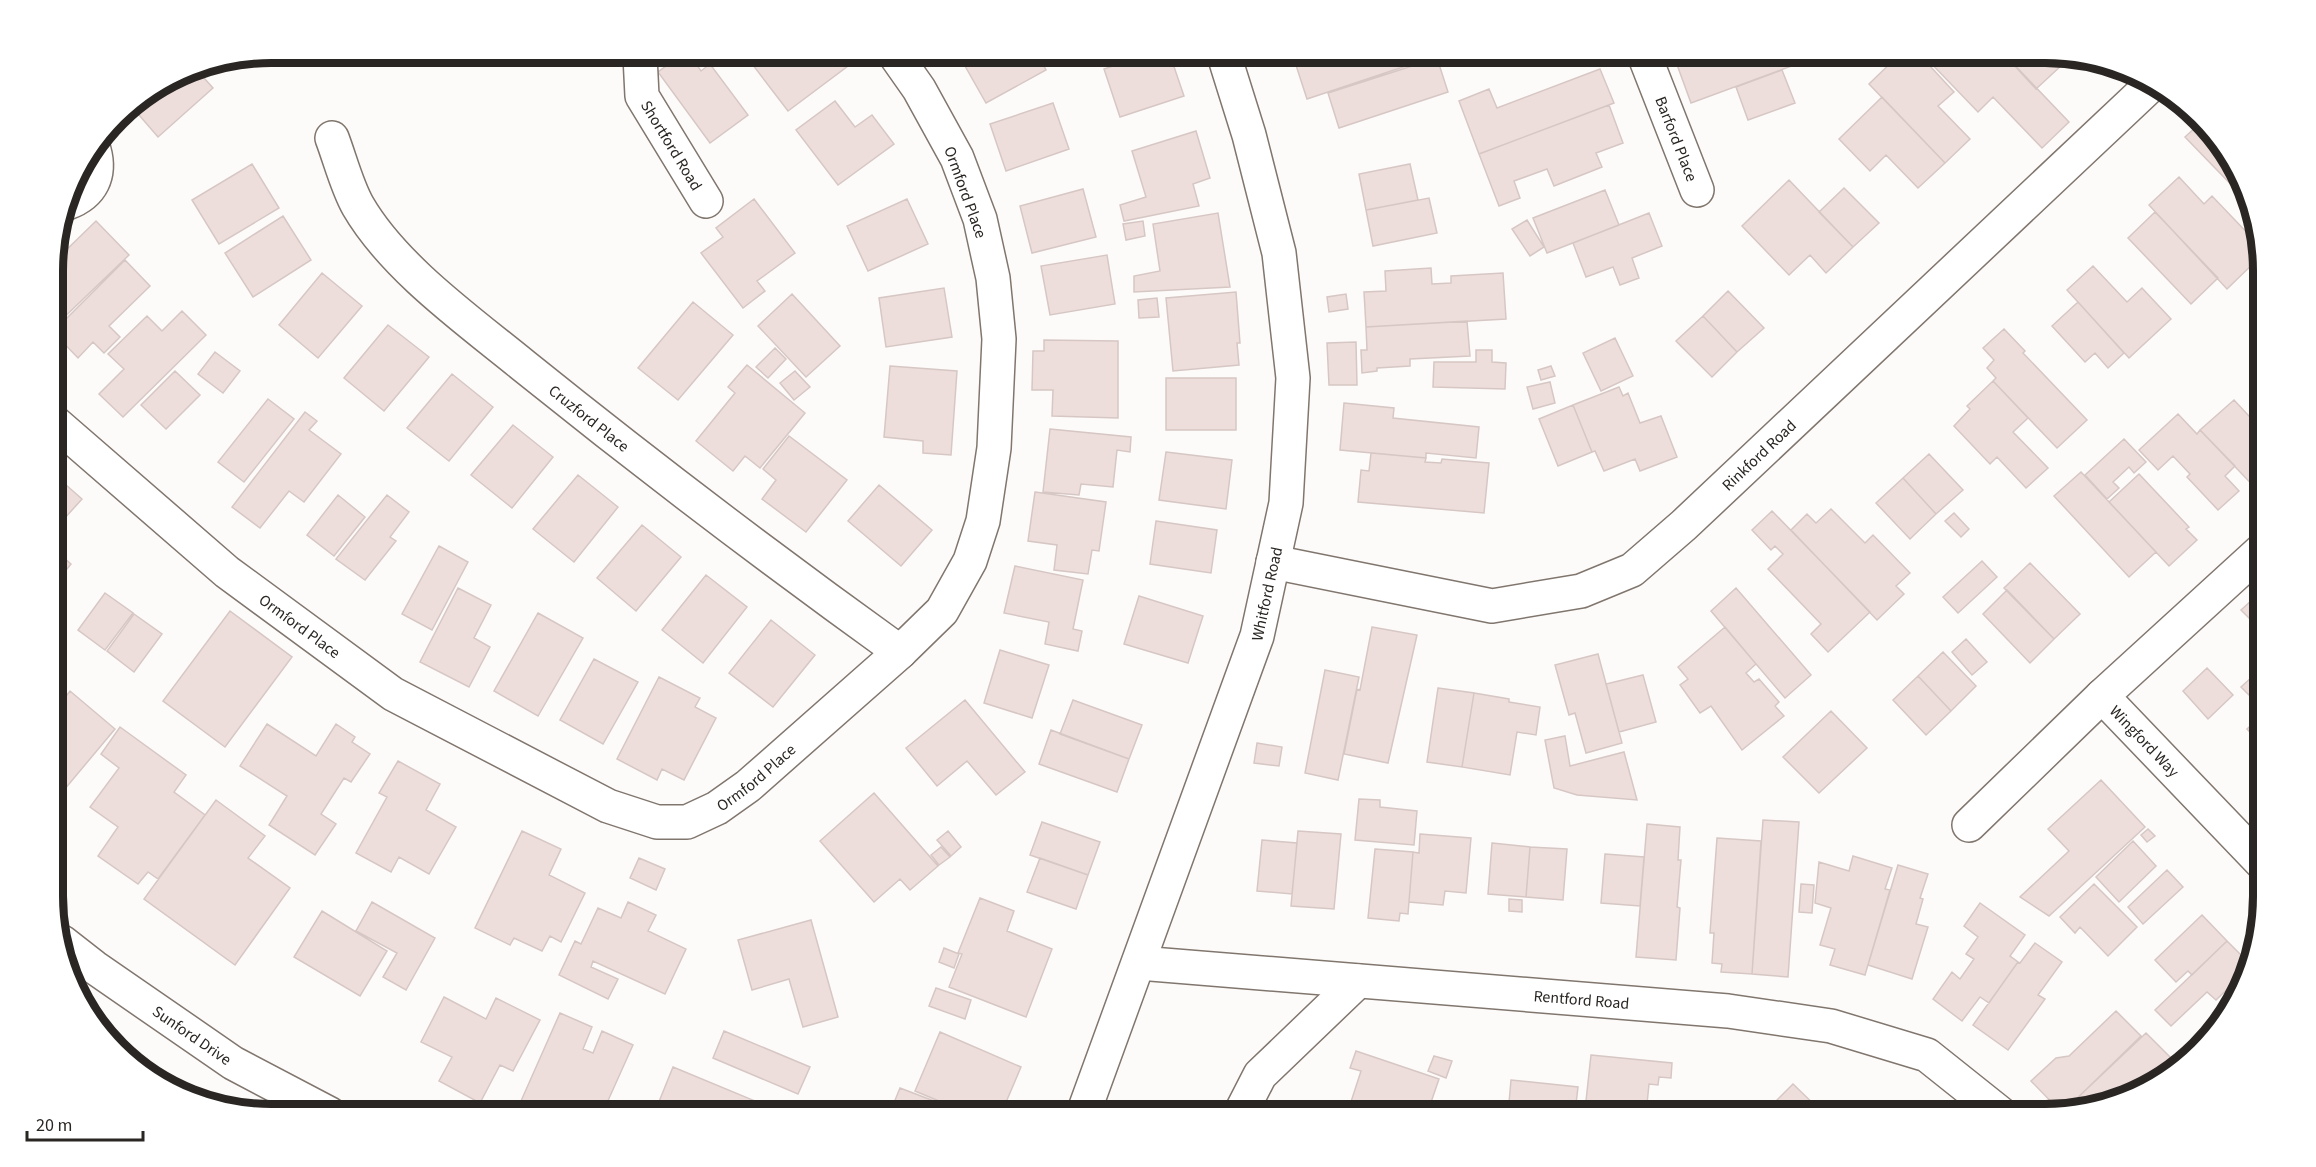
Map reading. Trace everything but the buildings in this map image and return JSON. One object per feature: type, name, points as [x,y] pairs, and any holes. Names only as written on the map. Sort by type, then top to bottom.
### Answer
[{"type":"street","name":"Shortford Road","points":[[640,63],[642,96],[706,201]]},
{"type":"street","name":"Ormford Place","points":[[63,430],[227,572],[393,694],[609,806],[657,822],[687,822],[717,808],[741,792],[900,652],[942,611],[970,561],[979,531],[994,448],[999,339],[993,278],[980,219],[957,158],[919,88],[901,63]]},
{"type":"street","name":"Whitford Road","points":[[1087,1104],[1257,636],[1286,504],[1293,378],[1279,253],[1249,135],[1226,63]]},
{"type":"street","name":"Barford Place","points":[[1647,63],[1697,190]]},
{"type":"street","name":"Rinkford Road","points":[[1273,562],[1492,606],[1581,591],[1632,570],[1684,525],[2146,90]]},
{"type":"street","name":"Cruzford Place","points":[[332,138],[357,205],[390,249],[439,296],[618,442],[782,567],[900,652]]},
{"type":"street","points":[[76,199],[89,189],[96,176],[96,159]]},
{"type":"street","name":"Wingford Way","points":[[2253,557],[2103,696],[2253,854]]},
{"type":"street","points":[[1969,825],[2103,696]]},
{"type":"street","name":"Sunford Drive","points":[[70,948],[233,1063],[311,1104]]},
{"type":"street","name":"Rentford Road","points":[[1139,963],[1728,1011],[1831,1026],[1927,1055],[1988,1104]]},
{"type":"street","points":[[1245,1104],[1260,1075],[1358,981]]}]
